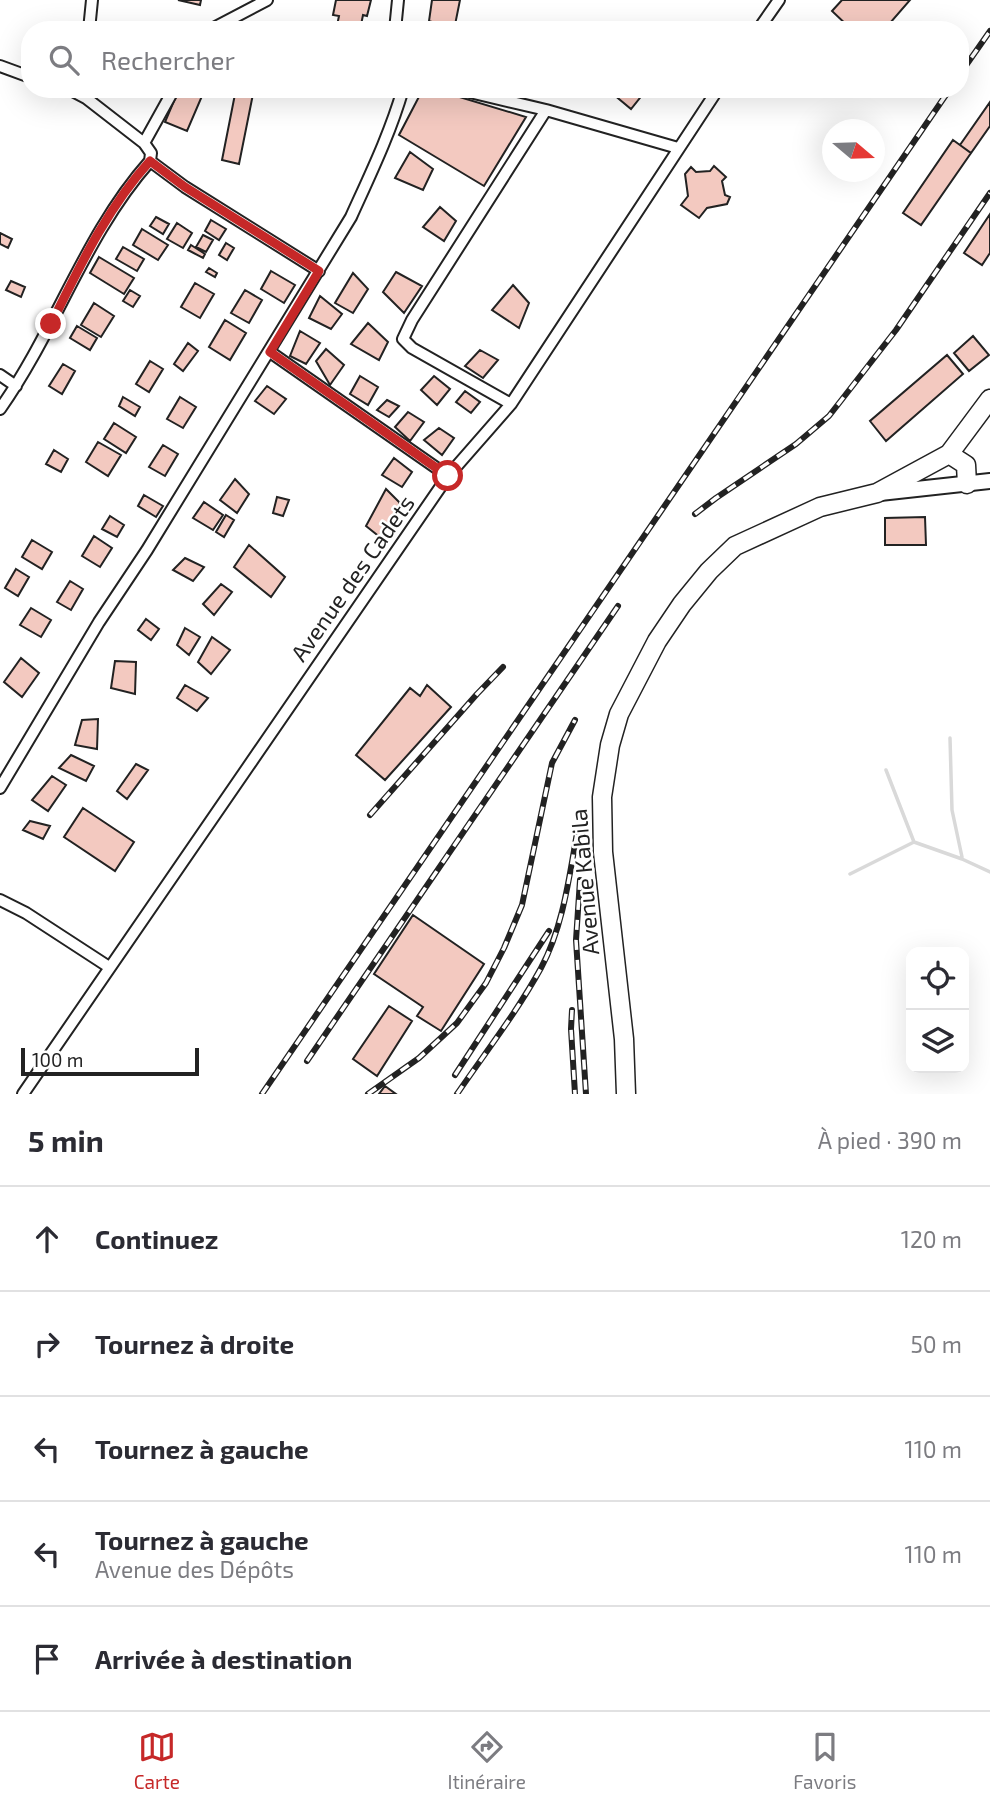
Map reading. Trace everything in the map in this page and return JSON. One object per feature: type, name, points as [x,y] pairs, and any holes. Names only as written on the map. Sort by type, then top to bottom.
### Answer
[{"type":"highway","name":"Avenue Kabila","points":[[626,1094],[624,1039],[603,852],[602,797],[610,745],[619,714],[657,641],[709,571],[735,546],[820,507],[877,493],[949,454],[990,399]]},
{"type":"highway","points":[[949,454],[966,465],[967,484]]},
{"type":"street","points":[[90,21],[92,0]]},
{"type":"street","points":[[227,21],[267,0]]},
{"type":"street","points":[[396,21],[398,0]]},
{"type":"street","points":[[764,21],[779,0]]},
{"type":"street","points":[[0,66],[21,74]]},
{"type":"street","points":[[0,409],[16,386],[100,231],[150,161],[151,153],[144,143],[84,98]]},
{"type":"street","points":[[94,98],[94,104]]},
{"type":"street","points":[[144,143],[169,98]]},
{"type":"street","points":[[0,788],[99,622],[147,550],[351,217],[375,166],[400,98]]},
{"type":"street","points":[[496,98],[678,148]]},
{"type":"street","name":"Avenue des Cadets","points":[[23,1094],[448,476],[511,404],[712,98]]},
{"type":"street","points":[[511,404],[412,348],[403,340],[412,320],[547,110]]},
{"type":"street","points":[[150,161],[185,187],[319,271]]},
{"type":"street","points":[[270,352],[448,476]]},
{"type":"street","points":[[0,376],[16,386]]},
{"type":"street","points":[[877,493],[990,481]]},
{"type":"street","points":[[0,900],[26,913],[109,967]]},
{"type":"building","points":[[178,0],[201,0],[200,5]]},
{"type":"building","points":[[336,0],[371,0],[367,16],[363,15],[362,21],[338,21],[339,16],[333,15]]},
{"type":"building","points":[[432,0],[460,0],[456,21],[429,21]]},
{"type":"building","points":[[842,0],[910,0],[892,21],[843,21],[832,11]]},
{"type":"building","points":[[175,98],[201,98],[187,131],[165,122]]},
{"type":"building","points":[[234,98],[252,98],[239,164],[222,160]]},
{"type":"building","points":[[418,98],[463,98],[526,117],[484,186],[399,135]]},
{"type":"building","points":[[618,98],[640,98],[631,109]]},
{"type":"building","points":[[990,102],[990,126],[971,153],[960,145]]},
{"type":"building","points":[[953,140],[971,153],[921,225],[903,213]]},
{"type":"building","points":[[410,152],[433,169],[423,190],[395,178]]},
{"type":"building","points":[[714,166],[726,177],[722,181],[725,195],[730,197],[727,204],[707,208],[699,218],[681,205],[688,196],[685,174],[691,167],[696,172],[710,171]]},
{"type":"building","points":[[440,207],[456,221],[444,241],[423,227]]},
{"type":"building","points":[[990,214],[990,253],[982,265],[964,253]]},
{"type":"building","points":[[156,217],[169,224],[163,234],[150,226]]},
{"type":"building","points":[[211,220],[226,229],[219,240],[205,231]]},
{"type":"building","points":[[177,223],[192,233],[183,248],[167,239]]},
{"type":"building","points":[[142,229],[168,245],[158,260],[133,245]]},
{"type":"building","points":[[0,233],[12,239],[8,248],[0,244]]},
{"type":"building","points":[[203,235],[213,240],[206,252],[196,247]]},
{"type":"building","points":[[226,243],[234,248],[227,260],[219,255]]},
{"type":"building","points":[[191,245],[205,254],[203,258],[188,250]]},
{"type":"building","points":[[123,247],[144,259],[137,271],[116,259]]},
{"type":"building","points":[[99,257],[134,278],[124,294],[90,273]]},
{"type":"building","points":[[209,268],[217,273],[215,277],[206,272]]},
{"type":"building","points":[[271,271],[295,285],[284,303],[261,289]]},
{"type":"building","points":[[396,272],[422,286],[404,313],[383,292]]},
{"type":"building","points":[[353,273],[368,289],[353,313],[335,303]]},
{"type":"building","points":[[11,281],[25,287],[21,297],[6,290]]},
{"type":"building","points":[[195,283],[214,294],[200,318],[181,307]]},
{"type":"building","points":[[513,285],[529,303],[519,328],[492,310]]},
{"type":"building","points":[[130,290],[140,296],[133,307],[123,301]]},
{"type":"building","points":[[245,290],[262,300],[249,323],[231,313]]},
{"type":"building","points":[[320,296],[342,314],[331,329],[309,318]]},
{"type":"building","points":[[94,303],[114,316],[101,337],[81,325]]},
{"type":"building","points":[[225,320],[246,333],[230,360],[209,347]]},
{"type":"building","points":[[368,323],[388,342],[379,360],[351,344]]},
{"type":"building","points":[[77,326],[97,338],[90,350],[70,338]]},
{"type":"building","points":[[300,331],[320,343],[306,364],[290,356]]},
{"type":"building","points":[[973,336],[989,355],[969,371],[954,353]]},
{"type":"building","points":[[188,343],[198,351],[183,371],[174,364]]},
{"type":"building","points":[[326,349],[344,365],[330,385],[316,361]]},
{"type":"building","points":[[480,350],[498,360],[483,378],[465,366]]},
{"type":"building","points":[[947,355],[963,374],[886,441],[870,421]]},
{"type":"building","points":[[150,361],[163,369],[149,392],[136,384]]},
{"type":"building","points":[[63,364],[75,371],[62,394],[49,386]]},
{"type":"building","points":[[360,376],[378,387],[368,405],[350,394]]},
{"type":"building","points":[[434,376],[450,389],[437,405],[421,390]]},
{"type":"building","points":[[267,386],[286,399],[274,414],[255,401]]},
{"type":"building","points":[[465,391],[480,402],[471,413],[456,402]]},
{"type":"building","points":[[123,397],[140,407],[135,416],[119,406]]},
{"type":"building","points":[[180,397],[196,407],[183,428],[167,419]]},
{"type":"building","points":[[387,400],[399,406],[389,417],[377,410]]},
{"type":"building","points":[[408,412],[424,422],[410,441],[395,427]]},
{"type":"building","points":[[114,423],[136,437],[126,453],[104,439]]},
{"type":"building","points":[[439,428],[454,438],[442,455],[424,440]]},
{"type":"building","points":[[98,442],[121,455],[108,476],[86,462]]},
{"type":"building","points":[[163,445],[178,454],[165,476],[149,467]]},
{"type":"building","points":[[54,450],[68,459],[61,472],[46,464]]},
{"type":"building","points":[[394,458],[412,472],[402,487],[382,475]]},
{"type":"building","points":[[235,479],[249,494],[237,513],[220,500]]},
{"type":"building","points":[[386,489],[400,503],[381,538],[366,526]]},
{"type":"building","points":[[144,495],[163,506],[156,517],[138,506]]},
{"type":"building","points":[[277,497],[289,500],[283,516],[273,513]]},
{"type":"building","points":[[204,502],[223,515],[213,530],[193,518]]},
{"type":"building","points":[[226,515],[234,520],[224,537],[216,532]]},
{"type":"building","points":[[110,516],[124,525],[117,537],[102,529]]},
{"type":"building","points":[[925,517],[926,545],[885,545],[885,518]]},
{"type":"building","points":[[94,536],[112,548],[100,567],[82,556]]},
{"type":"building","points":[[32,540],[52,552],[42,569],[22,557]]},
{"type":"building","points":[[249,545],[285,577],[271,597],[234,567]]},
{"type":"building","points":[[185,558],[204,567],[193,581],[173,570]]},
{"type":"building","points":[[16,569],[29,577],[18,596],[5,588]]},
{"type":"building","points":[[70,581],[83,589],[71,610],[57,602]]},
{"type":"building","points":[[221,584],[232,592],[214,615],[203,604]]},
{"type":"building","points":[[31,608],[51,620],[41,637],[20,625]]},
{"type":"building","points":[[146,619],[159,629],[151,640],[138,630]]},
{"type":"building","points":[[185,628],[200,637],[189,655],[177,645]]},
{"type":"building","points":[[212,637],[230,650],[211,674],[198,662]]},
{"type":"building","points":[[21,658],[39,673],[22,697],[4,682]]},
{"type":"building","points":[[115,661],[136,662],[135,694],[111,688]]},
{"type":"building","points":[[185,685],[208,698],[197,711],[177,698]]},
{"type":"building","points":[[427,685],[451,707],[385,780],[356,755],[410,688],[420,696]]},
{"type":"building","points":[[98,719],[97,749],[75,745],[82,720]]},
{"type":"building","points":[[71,755],[94,766],[86,781],[59,768]]},
{"type":"building","points":[[136,764],[148,770],[127,799],[117,791]]},
{"type":"building","points":[[52,776],[66,785],[48,811],[32,800]]},
{"type":"building","points":[[83,808],[134,842],[115,871],[64,837]]},
{"type":"building","points":[[30,821],[50,826],[43,839],[23,830]]},
{"type":"building","points":[[413,915],[484,964],[441,1031],[417,1016],[423,1007],[374,974]]},
{"type":"building","points":[[389,1006],[412,1021],[377,1076],[353,1059]]},
{"type":"building","points":[[385,1086],[396,1094],[379,1094]]},
{"type":"waterway","points":[[950,738],[952,810],[962,857]]},
{"type":"waterway","points":[[886,770],[914,842],[990,872]]},
{"type":"waterway","points":[[850,874],[914,842]]},
{"type":"railway","points":[[969,61],[990,31]]},
{"type":"railway","points":[[262,1094],[944,98]]},
{"type":"railway","points":[[695,514],[796,444],[829,416],[896,330],[990,193]]},
{"type":"railway","points":[[307,1061],[618,606]]},
{"type":"railway","points":[[370,815],[503,667]]},
{"type":"railway","points":[[368,1094],[419,1058],[457,1023],[486,983],[522,905],[552,763],[575,720]]},
{"type":"railway","points":[[457,1094],[522,1000],[549,952],[564,902],[577,833]]},
{"type":"railway","points":[[580,880],[576,940],[586,1094]]},
{"type":"railway","points":[[455,1075],[549,931]]},
{"type":"railway","points":[[572,1010],[575,1094]]},
{"type":"route","points":[[51,324],[100,231],[150,161],[185,187],[319,271],[270,352],[448,476]]}]
